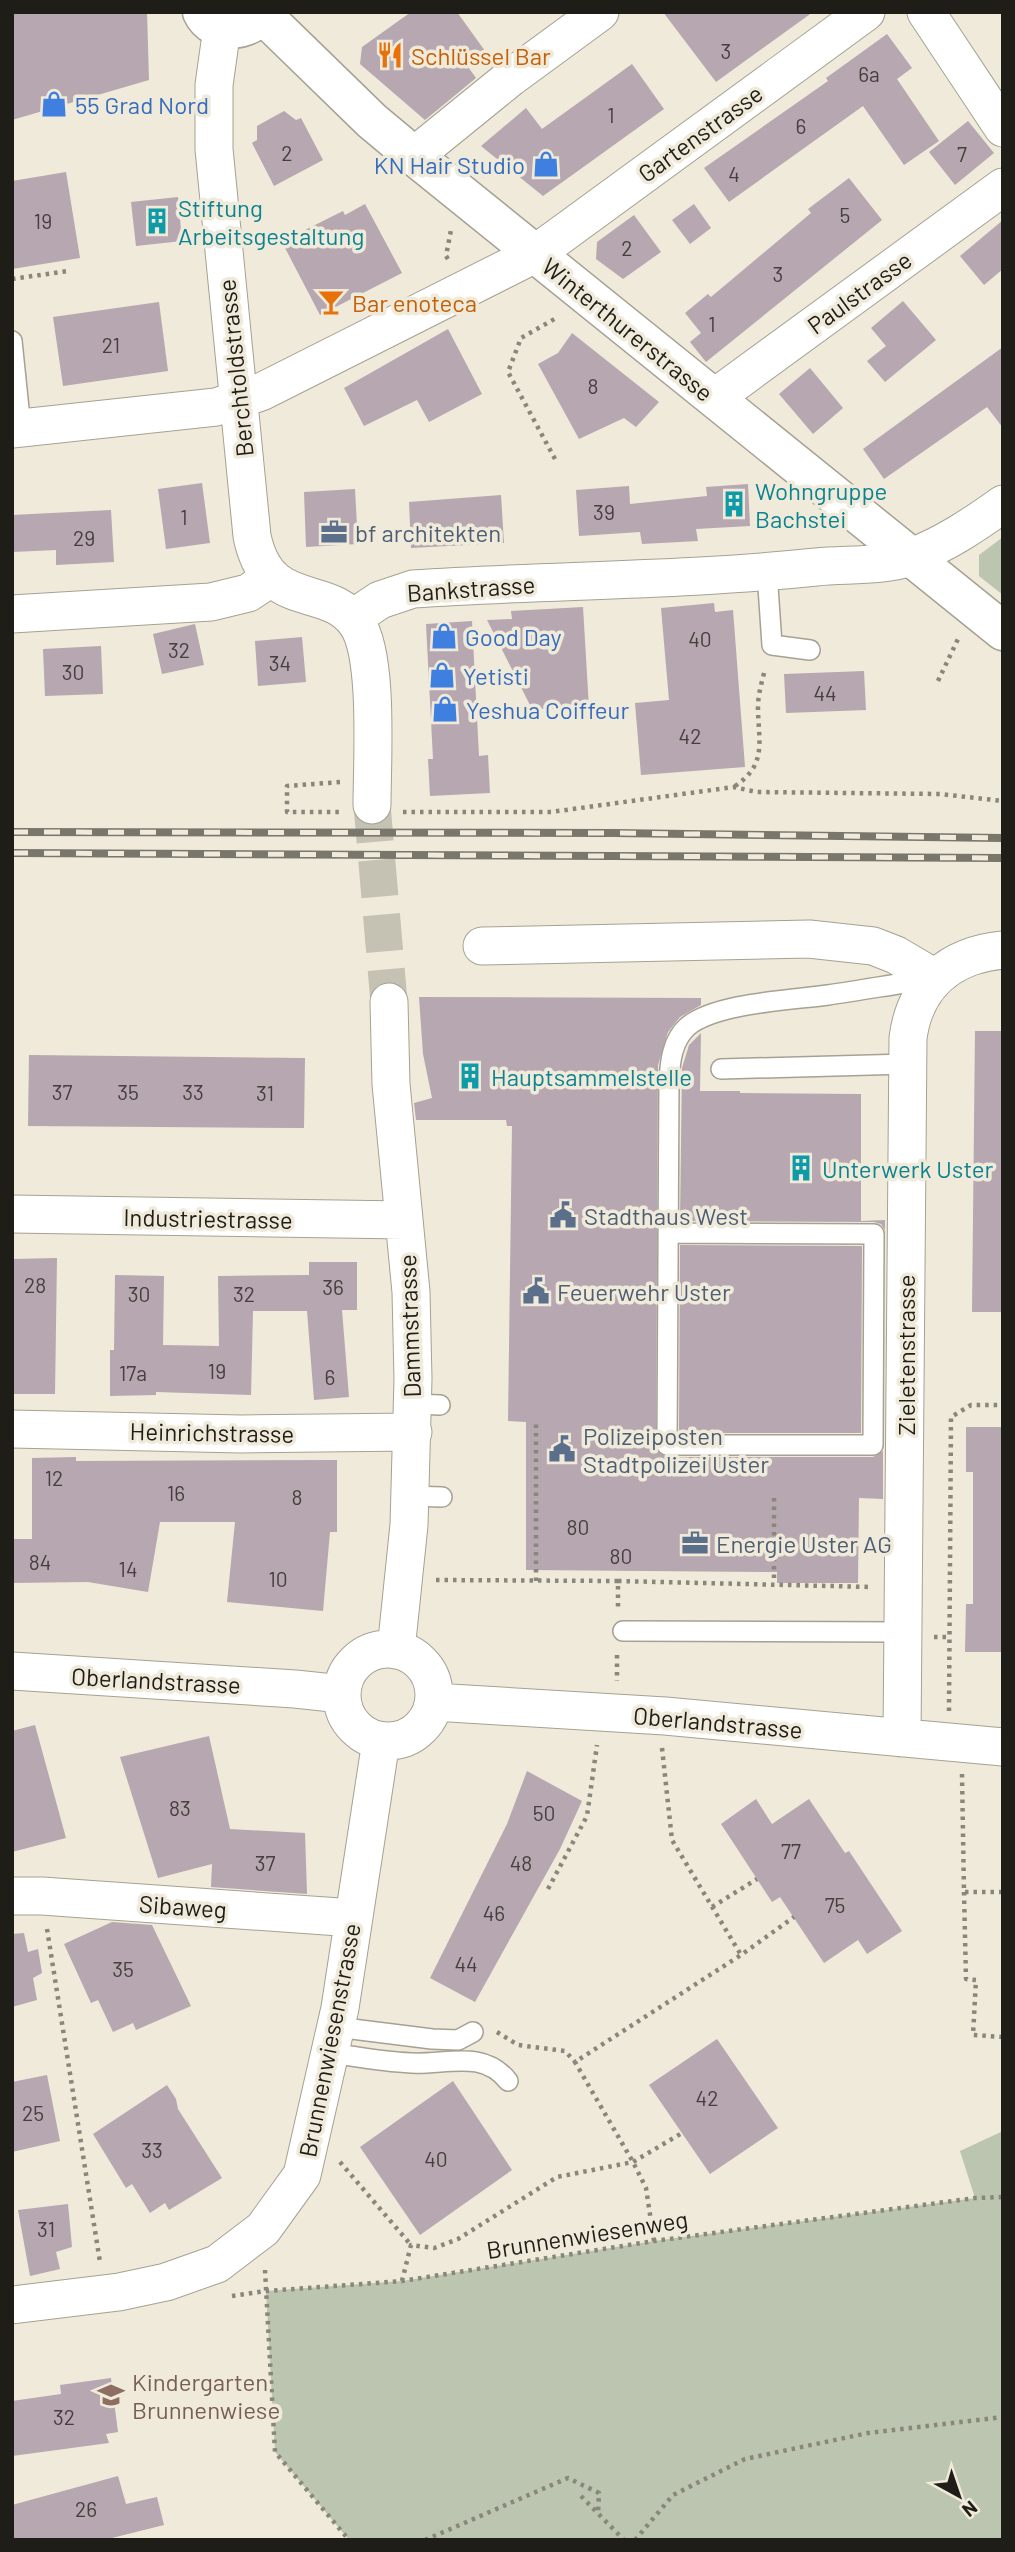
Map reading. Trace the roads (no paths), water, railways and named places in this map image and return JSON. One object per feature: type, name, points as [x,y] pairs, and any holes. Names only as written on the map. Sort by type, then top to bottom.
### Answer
[{"type":"main road","name":"Winterthurerstrasse","points":[[264,14],[372,121],[1003,631]]},
{"type":"main road","points":[[212,20],[235,30],[251,25],[264,14]]},
{"type":"street","points":[[414,156],[510,78],[600,12]]},
{"type":"street","name":"Gartenstrasse","points":[[17,428],[216,407],[261,392],[534,254],[866,12]]},
{"type":"street","points":[[926,12],[1003,128]]},
{"type":"street","name":"Berchtoldstrasse","points":[[212,20],[214,149],[252,536],[260,562],[272,577]]},
{"type":"street","name":"Paulstrasse","points":[[714,398],[1003,187]]},
{"type":"street","name":"Bankstrasse","points":[[352,618],[380,600],[413,589],[767,572],[844,564],[876,564],[912,557],[962,531],[1003,504]]},
{"type":"street","points":[[12,614],[211,602],[248,593],[272,577],[286,589],[335,606],[352,618],[363,635],[371,662],[368,803]]},
{"type":"street","points":[[482,946],[809,939],[843,941],[885,950],[934,978]]},
{"type":"street","name":"Zieletenstrasse","points":[[902,1738],[908,1038],[922,993],[934,978],[970,957],[1003,950]]},
{"type":"street","name":"Dammstrasse","points":[[389,1002],[391,1084],[422,1413],[426,1497],[404,1580],[396,1650]]},
{"type":"street","name":"Industriestrasse","points":[[12,1214],[404,1220]]},
{"type":"street","name":"Heinrichstrasse","points":[[12,1429],[240,1434],[422,1413]]},
{"type":"street","points":[[379,1650],[396,1650],[412,1656],[425,1667],[433,1683],[434,1702],[427,1721],[415,1732],[396,1741],[381,1741],[366,1736],[352,1725],[345,1712],[342,1694],[347,1673],[361,1658],[379,1650]]},
{"type":"street","name":"Oberlandstrasse","points":[[12,1671],[342,1694]]},
{"type":"street","name":"Oberlandstrasse","points":[[434,1702],[665,1716],[1003,1747]]},
{"type":"street","name":"Brunnenwiesenstrasse","points":[[12,2305],[105,2294],[166,2282],[217,2264],[263,2230],[302,2175],[333,2040],[381,1741]]},
{"type":"street","name":"Sibaweg","points":[[27,1896],[354,1918]]},
{"type":"lane","points":[[12,341],[17,428]]},
{"type":"lane","points":[[767,572],[772,645],[810,650]]},
{"type":"lane","points":[[668,1233],[874,1234],[873,1445],[667,1445],[668,1233],[670,1064],[678,1039],[686,1028],[701,1017],[733,1008],[934,978]]},
{"type":"lane","points":[[721,1069],[907,1064]]},
{"type":"lane","points":[[619,1631],[903,1632]]},
{"type":"lane","points":[[333,2040],[458,2040],[482,2030]]},
{"type":"lane","points":[[333,2040],[414,2064],[436,2061],[492,2065],[508,2081]]},
{"type":"tunnel","points":[[372,805],[389,1002]]},
{"type":"railway","points":[[12,832],[613,833],[1003,838]]},
{"type":"railway","points":[[12,853],[1003,858]]},
{"type":"place","name":"Schlüssel Bar","points":[[390,55]]},
{"type":"place","name":"55 Grad Nord","points":[[54,104]]},
{"type":"place","name":"KN Hair Studio","points":[[546,164]]},
{"type":"place","name":"Stiftung Arbeitsgestaltung","points":[[157,221]]},
{"type":"place","name":"Bar enoteca","points":[[331,302]]},
{"type":"place","name":"Wohngruppe Bachstei","points":[[734,504]]},
{"type":"place","name":"bf architekten","points":[[334,532]]},
{"type":"place","name":"Good Day","points":[[444,636]]},
{"type":"place","name":"Yetisti","points":[[442,675]]},
{"type":"place","name":"Yeshua Coiffeur","points":[[445,709]]},
{"type":"place","name":"Hauptsammelstelle","points":[[470,1076]]},
{"type":"place","name":"Unterwerk Uster","points":[[801,1168]]},
{"type":"place","name":"Stadthaus West","points":[[563,1215]]},
{"type":"place","name":"Feuerwehr Uster","points":[[536,1291]]},
{"type":"place","name":"Polizeiposten Stadtpolizei Uster","points":[[562,1449]]},
{"type":"place","name":"Energie Uster AG","points":[[695,1543]]},
{"type":"place","name":"Kindergarten Brunnenwiese","points":[[111,2395]]}]
